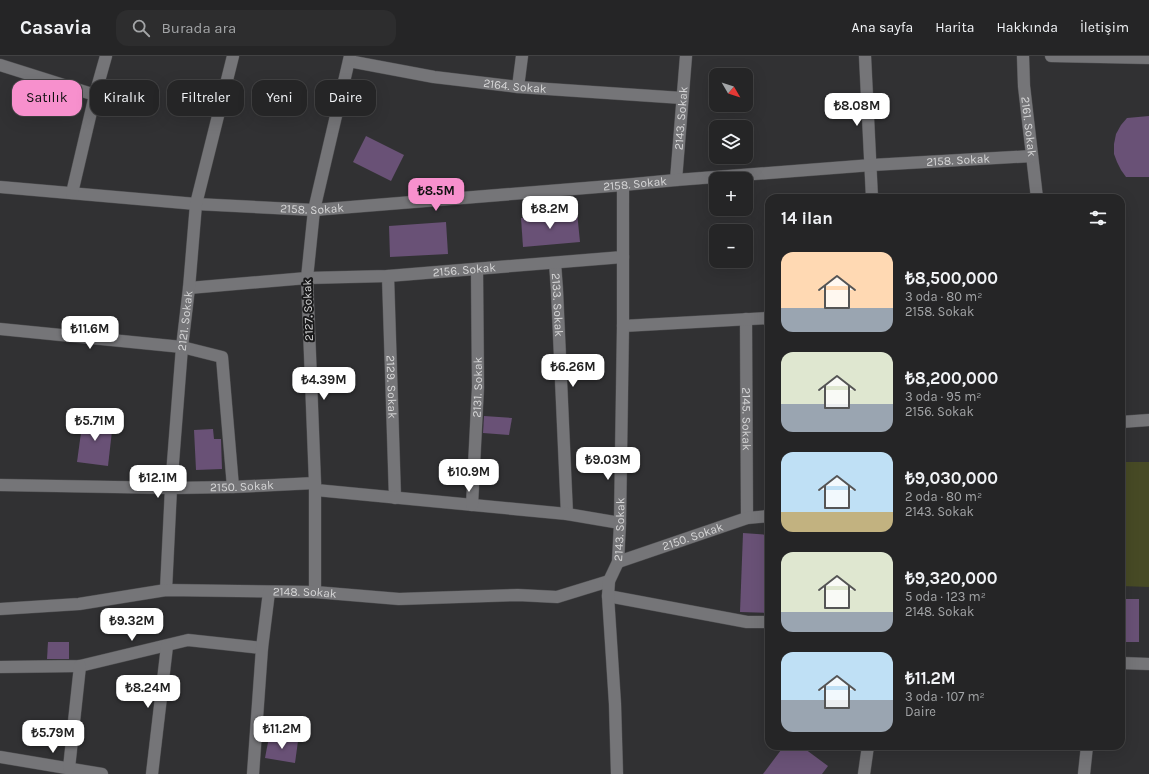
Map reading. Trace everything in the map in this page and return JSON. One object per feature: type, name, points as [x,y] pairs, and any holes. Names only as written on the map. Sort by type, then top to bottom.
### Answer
[{"type":"street","points":[[99,80],[106,56]]},
{"type":"street","name":"2121. Sokak","points":[[166,590],[171,488],[182,347],[189,288],[196,204],[233,56]]},
{"type":"street","points":[[518,87],[522,56]]},
{"type":"street","name":"2143. Sokak","points":[[676,180],[686,56]]},
{"type":"street","points":[[865,56],[872,165],[872,194]]},
{"type":"street","name":"2161. Sokak","points":[[1023,56],[1024,86],[1037,194]]},
{"type":"street","points":[[1051,56],[1149,58]]},
{"type":"street","name":"2164. Sokak","points":[[349,58],[434,77],[518,87],[682,98]]},
{"type":"street","name":"2127. Sokak","points":[[315,592],[316,487],[307,278],[314,210],[349,58]]},
{"type":"street","points":[[0,65],[90,94]]},
{"type":"street","points":[[72,193],[90,113]]},
{"type":"street","name":"2158. Sokak","points":[[0,187],[196,204],[314,210],[872,165],[1032,156]]},
{"type":"street","name":"2143. Sokak","points":[[617,774],[615,704],[608,596],[609,581],[618,562],[620,523],[623,326],[623,185]]},
{"type":"street","name":"2156. Sokak","points":[[189,288],[307,278],[388,276],[623,257]]},
{"type":"street","name":"2133. Sokak","points":[[554,263],[557,290],[567,514]]},
{"type":"street","name":"2131. Sokak","points":[[472,505],[478,387],[477,269]]},
{"type":"street","name":"2129. Sokak","points":[[388,276],[395,498]]},
{"type":"street","points":[[623,326],[765,318]]},
{"type":"street","name":"2145. Sokak","points":[[746,319],[747,518]]},
{"type":"street","points":[[0,329],[182,347],[222,357],[233,487]]},
{"type":"street","points":[[1125,422],[1149,420]]},
{"type":"street","name":"2150. Sokak","points":[[0,485],[171,488],[316,487],[395,498],[567,514],[620,523]]},
{"type":"street","name":"2150. Sokak","points":[[618,562],[747,518],[765,516]]},
{"type":"street","name":"2148. Sokak","points":[[0,609],[80,604],[166,590],[315,592],[399,599],[518,595],[557,597],[609,581]]},
{"type":"street","points":[[253,774],[262,648],[269,592]]},
{"type":"street","points":[[608,596],[747,622],[765,622]]},
{"type":"street","points":[[0,667],[80,666],[188,640],[262,648]]},
{"type":"street","points":[[152,774],[167,646]]},
{"type":"street","points":[[1125,663],[1149,664]]},
{"type":"street","points":[[69,768],[80,666]]},
{"type":"street","points":[[864,774],[867,750]]},
{"type":"street","points":[[1084,774],[1087,750]]},
{"type":"street","points":[[0,757],[102,774]]},
{"type":"green space","points":[[1125,462],[1149,462],[1149,587],[1125,586]]},
{"type":"building","points":[[1149,116],[1149,177],[1126,177],[1114,154],[1116,134],[1127,118]]},
{"type":"building","points":[[366,136],[404,155],[391,181],[353,162]]},
{"type":"building","points":[[577,212],[580,242],[523,247],[521,218]]},
{"type":"building","points":[[446,222],[448,254],[390,257],[389,226]]},
{"type":"building","points":[[484,416],[512,418],[509,435],[483,433]]},
{"type":"building","points":[[83,418],[113,422],[108,466],[77,462]]},
{"type":"building","points":[[213,429],[214,439],[221,439],[222,469],[196,470],[194,430]]},
{"type":"building","points":[[743,533],[765,535],[765,613],[740,612]]},
{"type":"building","points":[[1125,599],[1139,599],[1139,642],[1125,642]]},
{"type":"building","points":[[48,642],[69,642],[69,659],[47,659]]},
{"type":"building","points":[[269,737],[298,741],[295,763],[265,758]]},
{"type":"building","points":[[781,750],[806,750],[828,766],[822,774],[763,774]]}]
